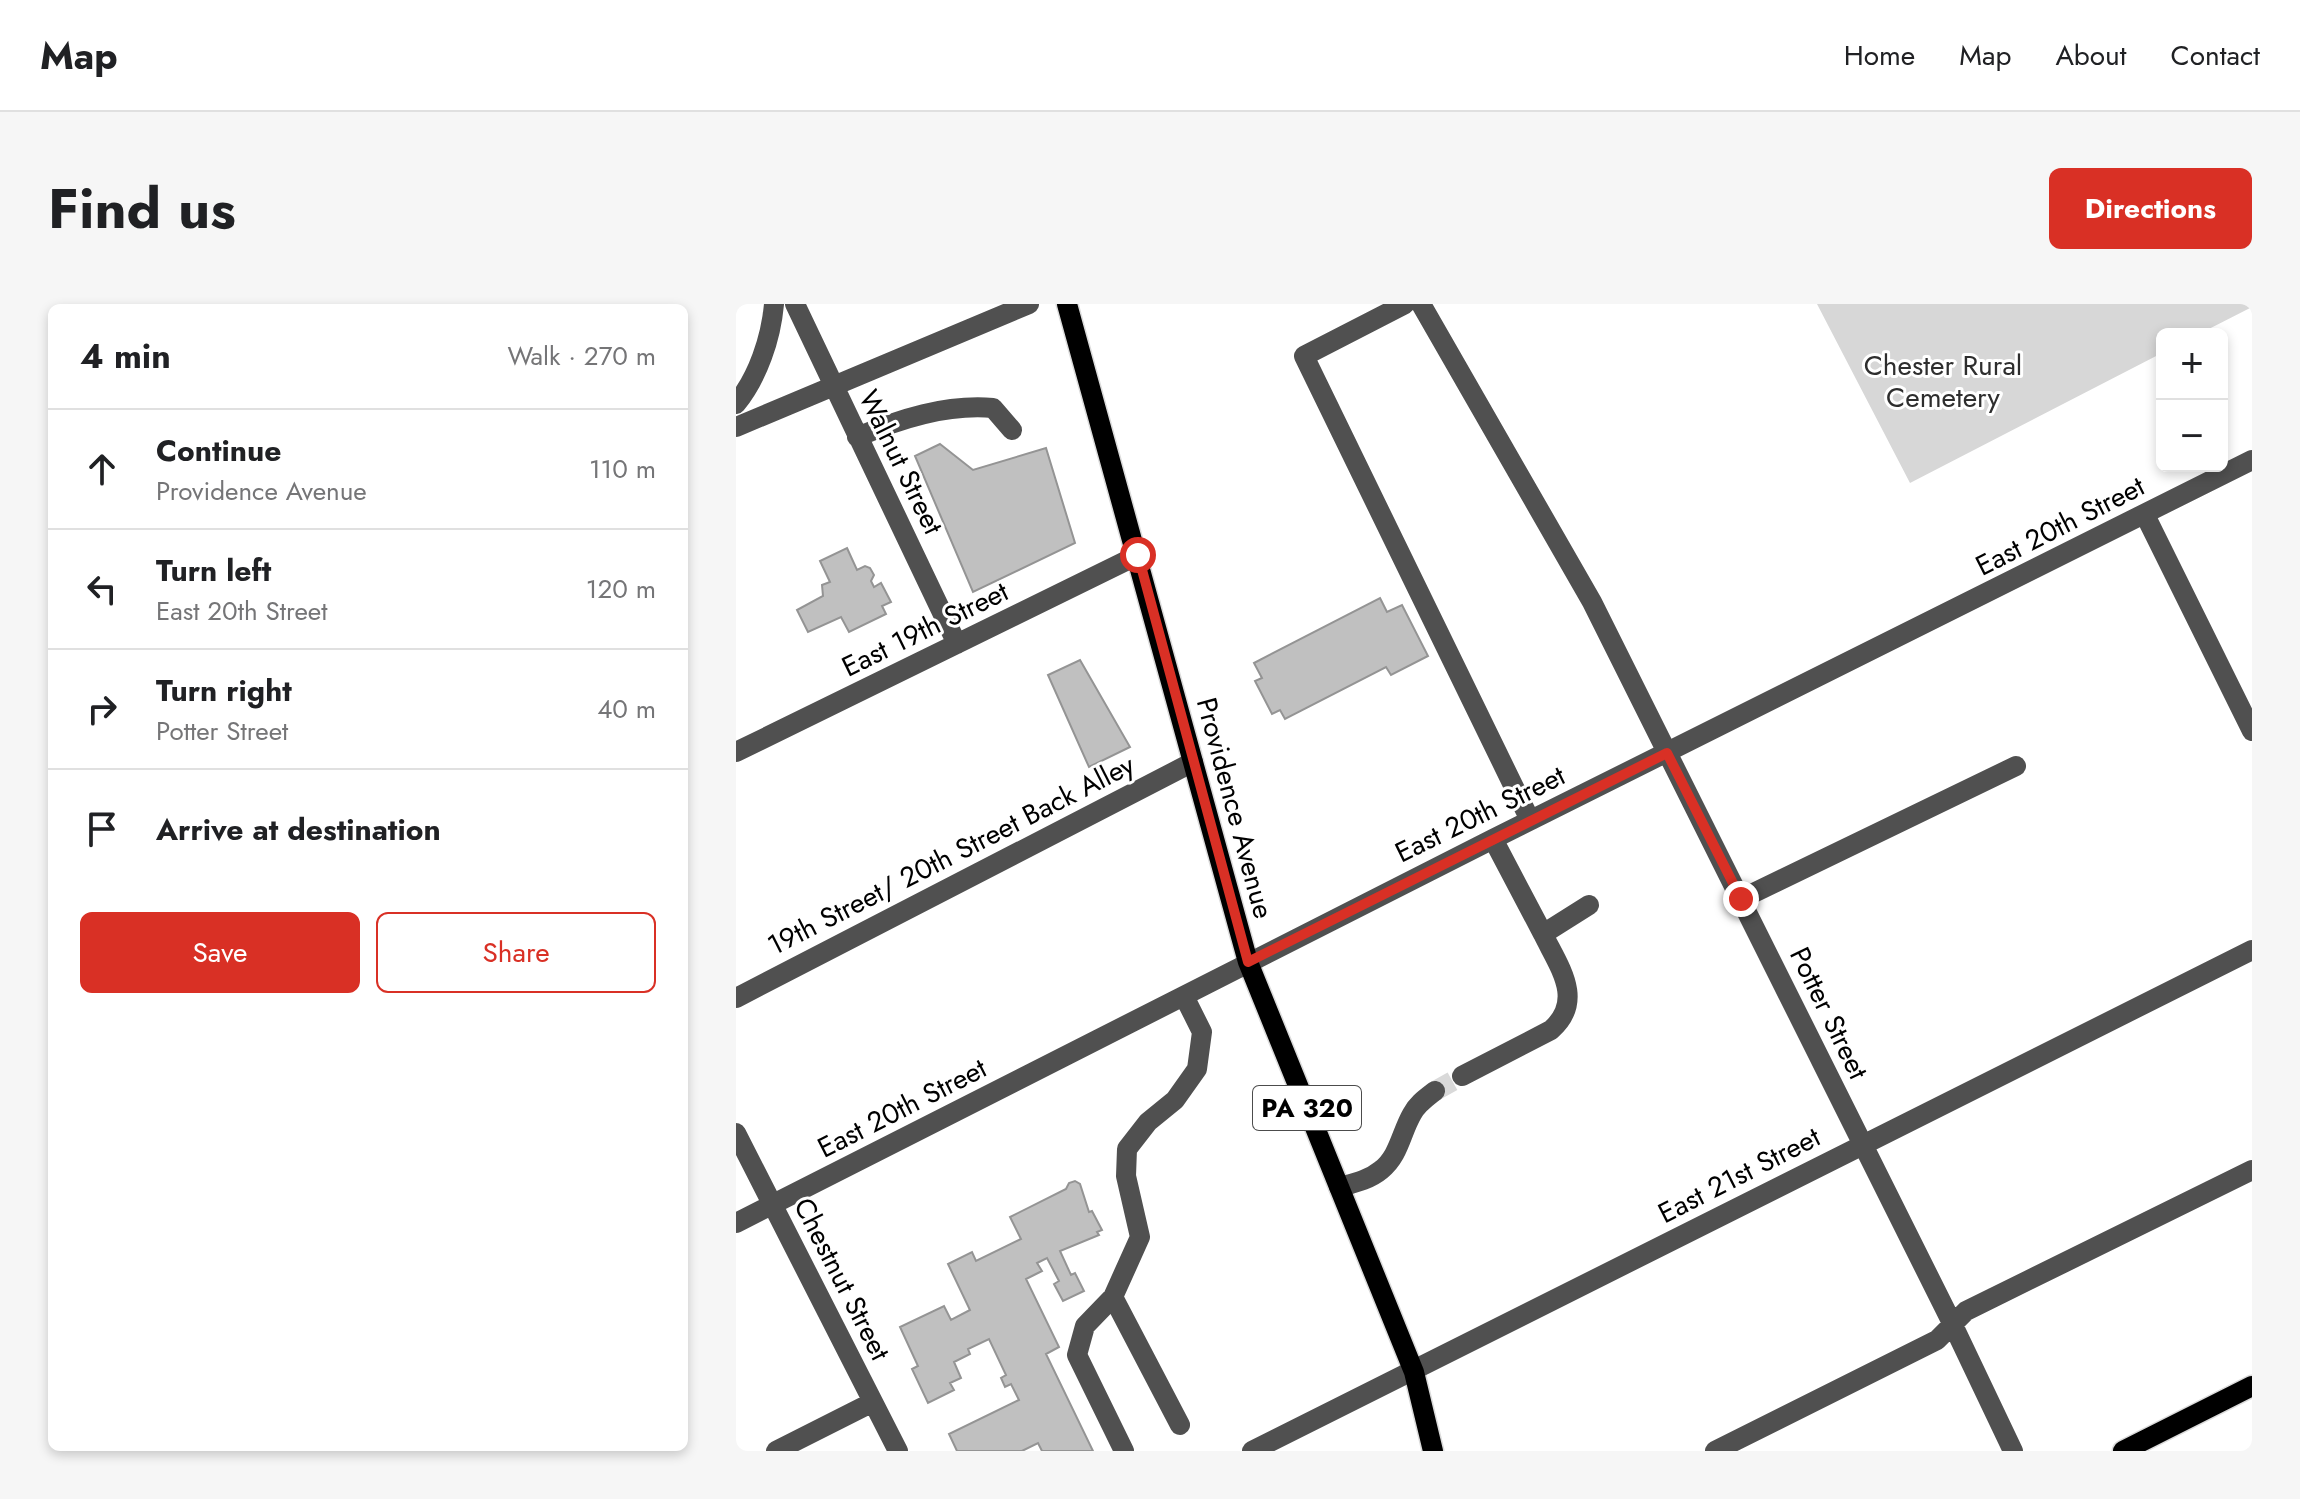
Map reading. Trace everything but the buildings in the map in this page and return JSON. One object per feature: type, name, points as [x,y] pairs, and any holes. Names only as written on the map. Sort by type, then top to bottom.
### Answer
[{"type":"main road","name":"Providence Avenue","points":[[1067,304],[1248,962],[1414,1372],[1433,1451]]},
{"type":"main road","points":[[2123,1451],[2252,1386]]},
{"type":"street","points":[[736,404],[745,394],[765,349],[774,304]]},
{"type":"street","name":"Walnut Street","points":[[795,304],[957,644]]},
{"type":"street","points":[[736,427],[1029,304]]},
{"type":"street","points":[[1405,304],[1304,356],[1530,820]]},
{"type":"street","name":"Potter Street","points":[[1421,304],[1592,602],[2013,1451]]},
{"type":"street","points":[[857,437],[904,418],[976,407],[993,408],[1012,430]]},
{"type":"street","name":"East 20th Street","points":[[736,1223],[1530,820],[2252,460]]},
{"type":"street","points":[[2145,515],[2252,731]]},
{"type":"street","name":"East 19th Street","points":[[736,752],[1138,555]]},
{"type":"street","name":"19th Street/ 20th Street Back Alley","points":[[736,998],[1193,762]]},
{"type":"street","points":[[1741,899],[2016,766]]},
{"type":"street","points":[[1462,1076],[1551,1030],[1562,1020],[1568,1007],[1564,978],[1493,839]]},
{"type":"street","points":[[1543,934],[1589,905]]},
{"type":"street","name":"East 21st Street","points":[[1252,1451],[2252,950]]},
{"type":"street","points":[[1124,1451],[1077,1355],[1085,1326],[1113,1297],[1140,1237],[1126,1176],[1127,1149],[1148,1122],[1175,1100],[1197,1069],[1202,1032],[1184,996]]},
{"type":"street","points":[[1339,1187],[1368,1179],[1389,1163],[1397,1152],[1417,1105],[1435,1091]]},
{"type":"street","name":"Chestnut Street","points":[[736,1133],[898,1451]]},
{"type":"street","points":[[1715,1451],[1937,1340],[1966,1311],[2252,1170]]},
{"type":"street","points":[[1113,1297],[1180,1425]]},
{"type":"street","points":[[776,1451],[873,1402]]},
{"type":"green space","name":"Chester Rural Cemetery","points":[[1817,304],[2252,304],[2252,307],[2211,328],[2156,328],[2156,356],[1910,483]]},
{"type":"tunnel","points":[[1435,1091],[1462,1076]]},
{"type":"route","points":[[1138,555],[1248,962],[1667,753],[1741,899]]}]
